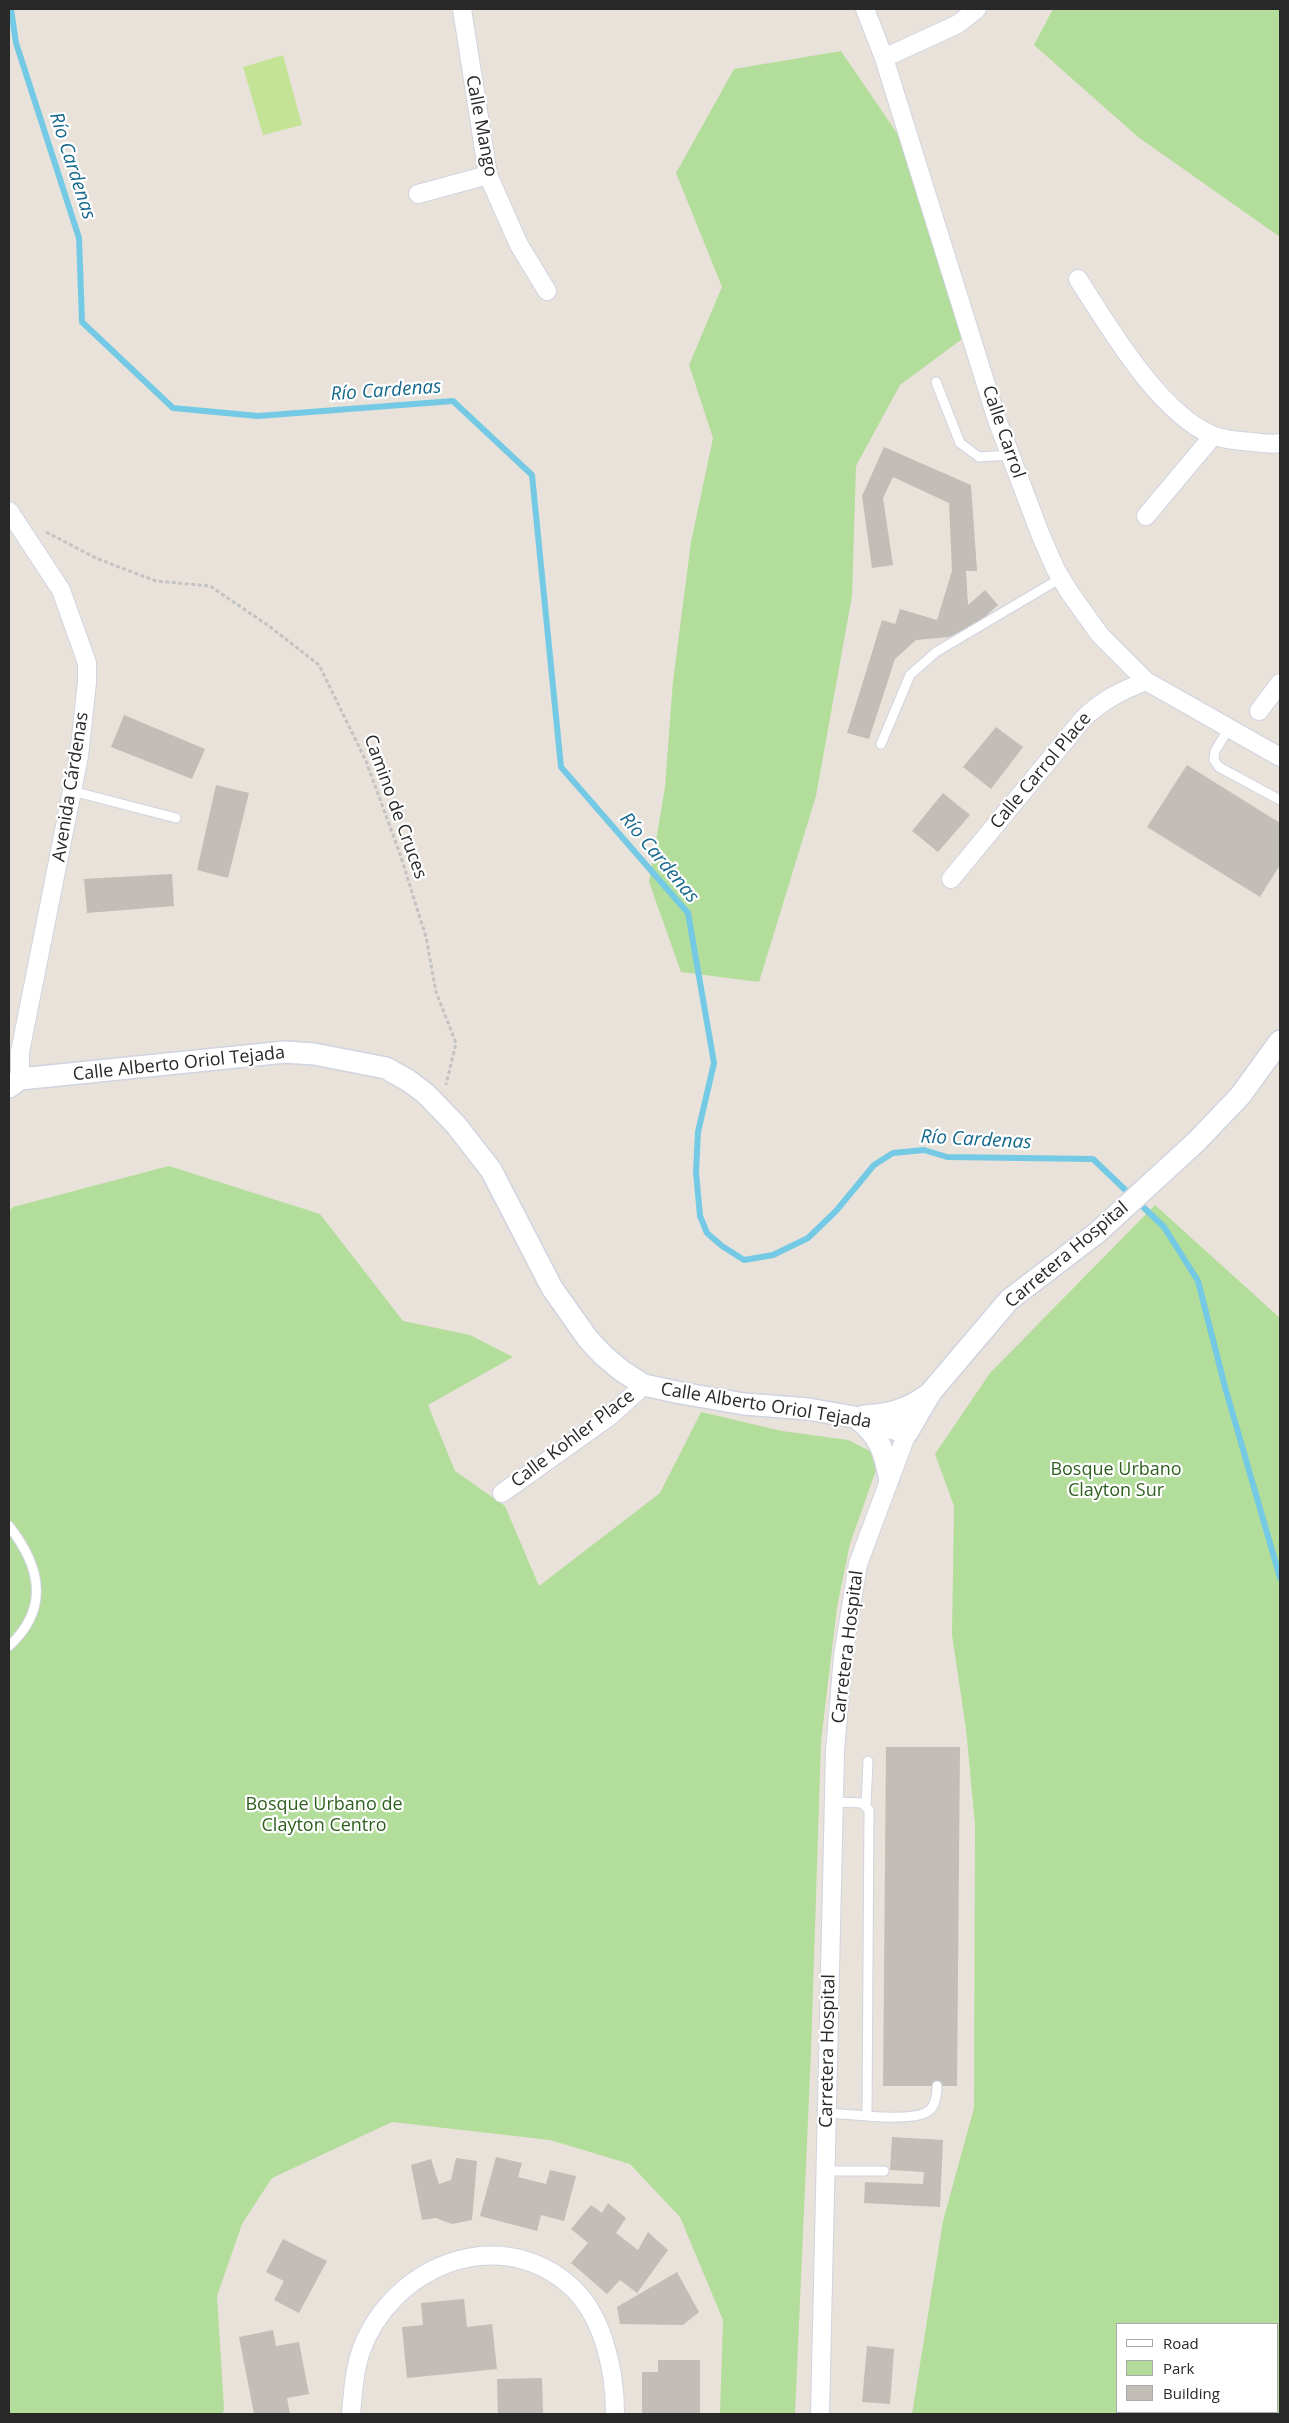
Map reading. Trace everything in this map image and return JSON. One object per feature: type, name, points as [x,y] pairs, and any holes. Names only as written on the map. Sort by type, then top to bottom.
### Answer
[{"type":"street","name":"Calle Mango","points":[[462,9],[488,174],[519,245],[547,291]]},
{"type":"street","name":"Calle Carrol","points":[[865,9],[884,58],[1010,455],[1040,536],[1061,578],[1100,635],[1146,681],[1280,757]]},
{"type":"street","points":[[884,58],[958,24],[977,9]]},
{"type":"street","points":[[418,194],[488,174]]},
{"type":"street","points":[[1078,279],[1111,331],[1150,382],[1171,406],[1193,425],[1213,436],[1243,442],[1280,444]]},
{"type":"street","points":[[1146,516],[1213,436]]},
{"type":"street","name":"Avenida Cárdenas","points":[[10,513],[61,590],[87,663],[81,742],[14,1083]]},
{"type":"street","name":"Calle Carrol Place","points":[[952,879],[1083,718],[1096,705],[1111,696],[1146,681]]},
{"type":"street","points":[[1258,711],[1280,683]]},
{"type":"street","name":"Carretera Hospital","points":[[820,2414],[834,1802],[839,1700],[849,1615],[858,1564],[907,1433],[931,1392],[1009,1300],[1098,1232],[1196,1142],[1240,1096],[1280,1041]]},
{"type":"street","name":"Calle Alberto Oriol Tejada","points":[[14,1083],[285,1052],[314,1054],[386,1068],[409,1081],[426,1094],[456,1125],[491,1170],[552,1288],[588,1339],[604,1356],[644,1385],[744,1404],[808,1410],[854,1417],[907,1433]]},
{"type":"street","name":"Calle Kohler Place","points":[[502,1493],[610,1416],[644,1385]]},
{"type":"street","points":[[854,1417],[893,1413],[913,1405],[931,1392]]},
{"type":"street","points":[[854,1417],[870,1430],[882,1447],[889,1477]]},
{"type":"street","points":[[351,2414],[354,2384],[361,2351],[381,2313],[394,2297],[410,2283],[434,2269],[467,2258],[488,2256],[511,2257],[532,2262],[567,2283],[583,2300],[600,2331],[608,2357],[615,2414]]},
{"type":"lane","points":[[936,382],[960,443],[971,453],[979,457],[1010,455]]},
{"type":"lane","points":[[881,744],[910,675],[921,664],[936,652],[1061,578]]},
{"type":"lane","points":[[1229,728],[1215,751],[1214,760],[1220,767],[1280,800]]},
{"type":"lane","points":[[72,791],[176,818]]},
{"type":"lane","points":[[9,1526],[29,1557],[37,1587],[36,1601],[28,1624],[9,1646]]},
{"type":"lane","points":[[867,2115],[869,1810],[866,1805],[868,1761]]},
{"type":"lane","points":[[834,1802],[866,1805]]},
{"type":"lane","points":[[826,2113],[909,2116],[926,2113],[935,2101],[937,2086]]},
{"type":"lane","points":[[825,2171],[884,2171]]},
{"type":"path","name":"Camino de Cruces","points":[[10,513],[98,559],[156,581],[210,586],[269,626],[319,664],[366,761],[400,854],[426,937],[436,992],[456,1043],[445,1088]]},
{"type":"green space","points":[[1053,9],[1280,9],[1280,237],[1138,137],[1034,45]]},
{"type":"green space","points":[[841,51],[929,180],[962,339],[900,385],[856,466],[852,596],[816,796],[759,982],[681,972],[649,882],[665,787],[673,681],[691,542],[713,438],[689,365],[722,287],[676,173],[734,69]]},
{"type":"green space","points":[[283,55],[302,125],[263,135],[243,67]]},
{"type":"green space","name":"Bosque Urbano de Clayton Centro","points":[[169,1166],[320,1214],[403,1321],[470,1335],[513,1357],[428,1405],[455,1471],[505,1506],[539,1586],[660,1493],[701,1412],[782,1431],[848,1440],[870,1451],[875,1460],[876,1470],[850,1544],[837,1607],[821,1741],[811,2052],[795,2414],[720,2414],[723,2320],[680,2217],[630,2164],[550,2140],[392,2122],[272,2178],[242,2224],[217,2296],[224,2409],[222,2414],[9,2414],[9,1211],[13,1207]]},
{"type":"green space","name":"Bosque Urbano Clayton Sur","points":[[1155,1205],[1280,1318],[1280,2414],[912,2414],[943,2221],[974,2108],[975,1824],[966,1729],[952,1635],[954,1506],[935,1454],[990,1373]]},
{"type":"building","points":[[884,447],[971,485],[977,571],[966,571],[968,605],[985,590],[998,605],[978,623],[949,637],[916,640],[895,659],[869,739],[847,733],[882,620],[895,624],[900,609],[937,620],[952,571],[949,503],[893,477],[883,498],[893,565],[872,568],[862,496]]},
{"type":"building","points":[[124,715],[205,749],[192,779],[111,747]]},
{"type":"building","points":[[996,727],[1023,747],[991,789],[963,767]]},
{"type":"building","points":[[1187,765],[1280,823],[1280,865],[1260,897],[1147,827]]},
{"type":"building","points":[[216,785],[249,793],[228,878],[197,870]]},
{"type":"building","points":[[943,793],[970,815],[938,852],[912,831]]},
{"type":"building","points":[[172,874],[174,906],[87,913],[84,879]]},
{"type":"building","points":[[886,1747],[960,1747],[957,2086],[883,2086]]},
{"type":"building","points":[[892,2137],[943,2140],[940,2207],[864,2203],[865,2182],[923,2184],[924,2172],[890,2170]]},
{"type":"building","points":[[496,2157],[522,2163],[518,2177],[546,2184],[550,2170],[576,2176],[564,2221],[541,2215],[537,2231],[480,2216]]},
{"type":"building","points":[[456,2158],[477,2161],[472,2220],[452,2224],[436,2218],[422,2220],[411,2165],[431,2159],[439,2184],[451,2180]]},
{"type":"building","points":[[608,2203],[626,2218],[616,2233],[638,2250],[648,2232],[668,2250],[637,2293],[620,2280],[607,2294],[571,2263],[588,2243],[571,2229],[591,2205],[602,2213]]},
{"type":"building","points":[[283,2239],[327,2261],[299,2313],[274,2300],[284,2281],[266,2272]]},
{"type":"building","points":[[677,2272],[699,2312],[683,2325],[620,2324],[617,2307]]},
{"type":"building","points":[[464,2299],[467,2327],[492,2324],[497,2369],[407,2378],[402,2327],[423,2325],[421,2303]]},
{"type":"building","points":[[273,2330],[276,2346],[299,2342],[309,2394],[287,2398],[290,2414],[254,2414],[239,2337]]},
{"type":"building","points":[[867,2346],[894,2349],[890,2404],[862,2402]]},
{"type":"building","points":[[658,2360],[700,2360],[700,2414],[642,2414],[642,2372],[658,2372]]},
{"type":"building","points":[[542,2378],[543,2414],[498,2414],[497,2379]]},
{"type":"waterway","name":"Río Cardenas","points":[[11,9],[16,43],[79,238],[82,322],[173,408],[258,416],[453,401],[532,475],[561,767],[688,913],[714,1063],[698,1132],[696,1172],[700,1216],[707,1233],[722,1246],[744,1260],[773,1255],[808,1238],[836,1211],[874,1165],[893,1153],[924,1150],[947,1157],[1093,1159],[1164,1227],[1198,1281],[1225,1387],[1280,1578]]}]
